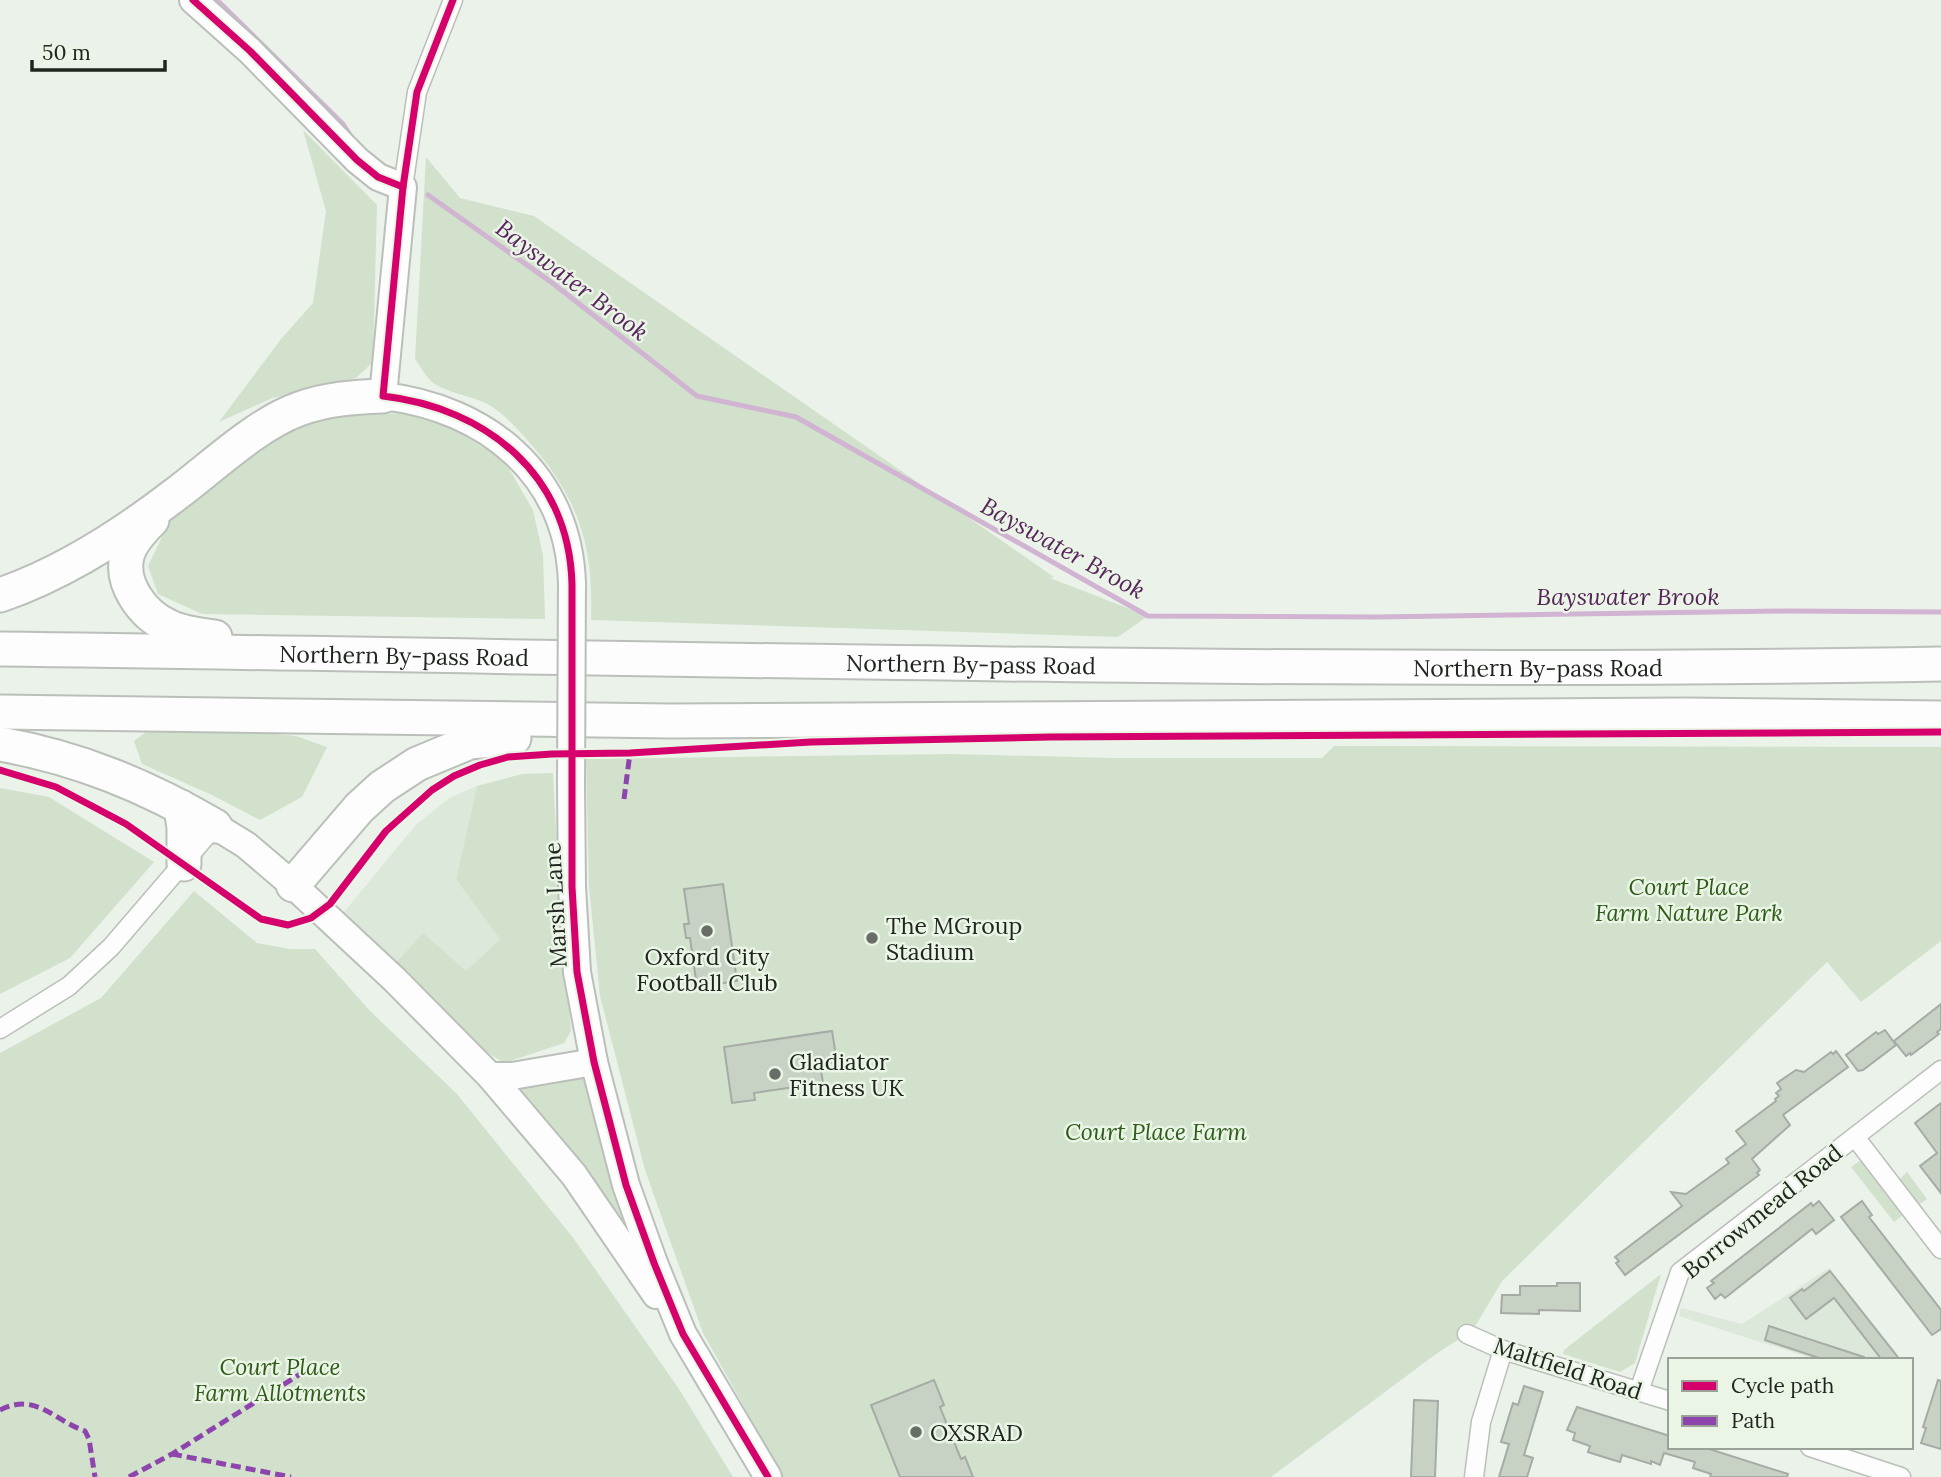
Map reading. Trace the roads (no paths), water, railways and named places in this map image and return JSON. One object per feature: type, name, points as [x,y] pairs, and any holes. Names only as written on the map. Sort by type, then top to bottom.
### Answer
[{"type":"highway","points":[[0,595],[46,577],[79,560],[175,495],[227,453],[297,409],[343,398],[383,396]]},
{"type":"highway","points":[[175,495],[141,532],[127,555],[127,581],[138,604],[167,626],[201,635],[332,653]]},
{"type":"highway","name":"Northern By-pass Road","points":[[0,649],[666,661],[1425,668],[1941,664]]},
{"type":"highway","name":"Northern By-pass Road","points":[[0,712],[669,721],[1656,715],[1941,718]]},
{"type":"highway","points":[[293,885],[359,808],[382,787],[417,764],[470,742],[669,721]]},
{"type":"highway","points":[[0,744],[32,749],[93,767],[141,786],[215,826]]},
{"type":"highway","points":[[181,807],[184,864]]},
{"type":"main road","points":[[193,0],[250,51],[357,159],[378,177],[403,187],[383,396]]},
{"type":"main road","name":"Marsh Lane","points":[[383,396],[414,400],[444,409],[480,426],[505,443],[531,471],[561,523],[571,557],[572,584],[572,887],[577,972],[594,1062],[626,1185],[683,1334],[768,1477]]},
{"type":"main road","points":[[215,826],[246,845],[293,885],[394,979],[490,1076],[573,1175],[683,1334]]},
{"type":"main road","points":[[490,1076],[512,1076],[594,1062]]},
{"type":"street","points":[[403,187],[417,92],[453,0]]},
{"type":"street","points":[[0,1029],[69,986],[111,947],[215,826]]},
{"type":"street","name":"Borrowmead Road","points":[[1639,1391],[1680,1272],[1941,1070]]},
{"type":"street","points":[[1855,1137],[1941,1250]]},
{"type":"street","name":"Maltfield Road","points":[[1467,1334],[1503,1350],[1668,1400]]},
{"type":"street","points":[[1474,1477],[1481,1422],[1503,1350]]},
{"type":"street","points":[[1816,1449],[1901,1477]]},
{"type":"waterway","name":"Bayswater Brook","points":[[217,0],[343,124],[352,138]]},
{"type":"waterway","name":"Bayswater Brook","points":[[428,195],[551,282],[697,396],[796,417],[1148,616],[1377,617],[1787,611],[1941,612]]},
{"type":"place","name":"Oxford City Football Club","points":[[707,931]]},
{"type":"place","name":"The MGroup Stadium","points":[[872,938]]},
{"type":"place","name":"Gladiator Fitness UK","points":[[775,1074]]},
{"type":"place","name":"OXSRAD","points":[[916,1432]]},
{"type":"park label","name":"Court Place Farm Nature Park","points":[[1689,899]]},
{"type":"park label","name":"Court Place Farm","points":[[1156,1131]]},
{"type":"park label","name":"Court Place Farm Allotments","points":[[280,1379]]}]
